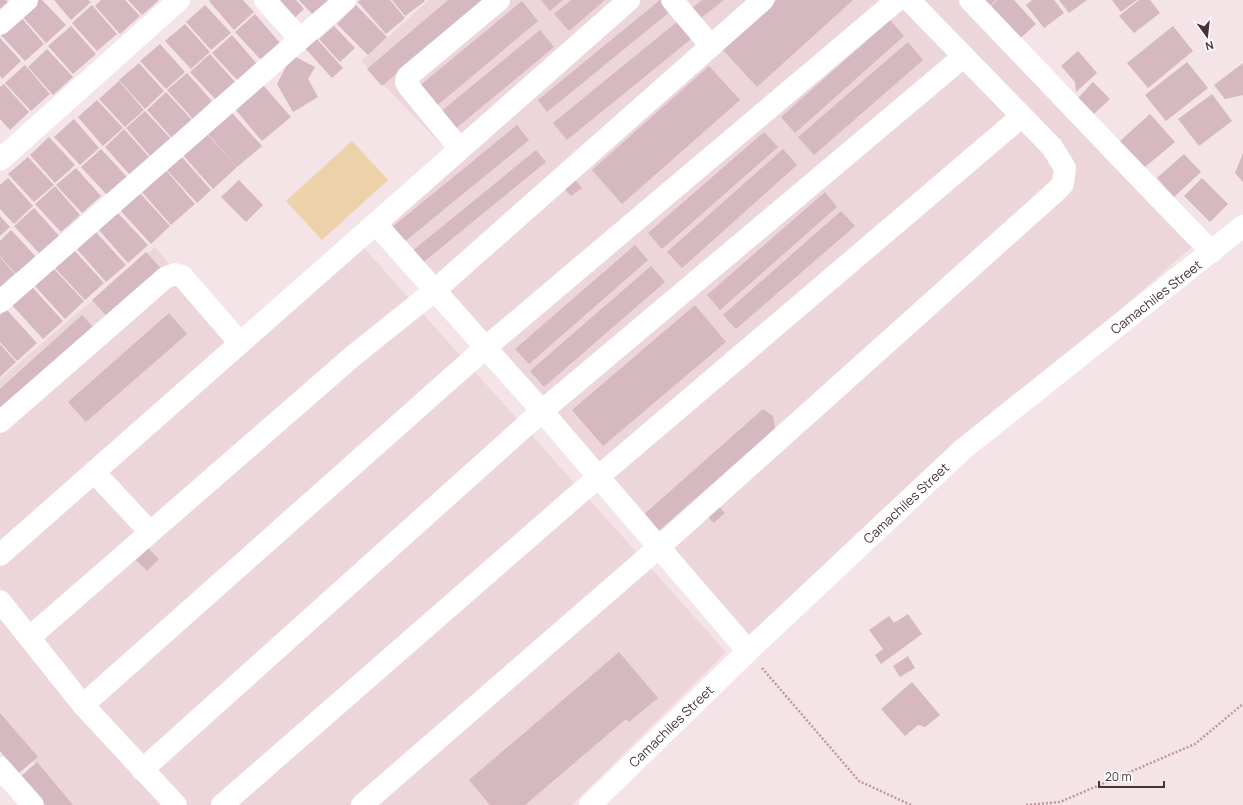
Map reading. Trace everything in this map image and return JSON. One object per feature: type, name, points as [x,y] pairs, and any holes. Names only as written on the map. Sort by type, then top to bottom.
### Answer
[{"type":"street","points":[[0,24],[27,0]]},
{"type":"street","points":[[0,160],[179,0]]},
{"type":"street","points":[[265,0],[300,39]]},
{"type":"street","points":[[0,302],[345,0]]},
{"type":"street","points":[[459,148],[409,87],[406,82],[407,77],[499,0]]},
{"type":"street","points":[[0,554],[376,224],[459,148],[630,0]]},
{"type":"street","points":[[672,0],[711,46]]},
{"type":"street","points":[[30,637],[353,356],[434,291],[763,0]]},
{"type":"street","points":[[83,706],[485,348],[897,0]]},
{"type":"street","points":[[362,805],[658,548],[1063,184],[1065,168],[1052,147],[1021,117],[909,0]]},
{"type":"street","points":[[970,0],[1064,97],[1115,154],[1212,252]]},
{"type":"street","points":[[142,770],[542,411],[963,57]]},
{"type":"street","points":[[222,805],[598,477],[1021,117]]},
{"type":"street","points":[[376,224],[542,411],[748,652]]},
{"type":"street","name":"Camachiles Street","points":[[590,805],[748,652],[962,450],[1243,227]]},
{"type":"street","points":[[0,422],[166,278],[175,274],[182,276],[240,344]]},
{"type":"street","points":[[94,472],[150,532]]},
{"type":"street","points":[[0,601],[30,637],[83,706],[176,805]]},
{"type":"street","points":[[0,768],[33,805]]},
{"type":"path","points":[[748,652],[859,781],[911,805]]},
{"type":"path","points":[[1026,805],[1060,802],[1195,744],[1243,704]]},
{"type":"shaded area","points":[[429,0],[967,0],[1193,246],[749,634],[383,223],[455,159],[361,61]]},
{"type":"shaded area","points":[[352,141],[388,180],[322,240],[286,201]]},
{"type":"shaded area","points":[[155,247],[241,351],[364,248],[726,652],[572,805],[72,805],[0,725],[0,379]]},
{"type":"building","points":[[0,0],[6,0],[12,7],[0,18]]},
{"type":"building","points":[[37,0],[42,0],[66,25],[46,43],[21,15]]},
{"type":"building","points":[[54,0],[88,0],[91,2],[71,20]]},
{"type":"building","points":[[101,0],[125,0],[140,16],[120,34],[95,6]]},
{"type":"building","points":[[128,0],[159,0],[142,15]]},
{"type":"building","points":[[243,0],[254,12],[234,30],[209,1]]},
{"type":"building","points":[[273,0],[296,0],[304,9],[287,25]]},
{"type":"building","points":[[299,0],[332,0],[315,17]]},
{"type":"building","points":[[360,0],[390,0],[405,18],[386,34],[358,2]]},
{"type":"building","points":[[392,0],[424,0],[425,1],[405,16]]},
{"type":"building","points":[[448,0],[482,0],[382,86],[367,69]]},
{"type":"building","points":[[541,0],[563,0],[550,11]]},
{"type":"building","points":[[571,0],[605,0],[569,31],[554,14]]},
{"type":"building","points":[[660,0],[663,0],[672,10],[547,112],[538,100]]},
{"type":"building","points":[[702,0],[724,0],[701,18],[692,8]]},
{"type":"building","points":[[777,0],[853,0],[757,87],[723,50]]},
{"type":"building","points":[[973,0],[996,0],[984,12]]},
{"type":"building","points":[[997,0],[1014,0],[1036,24],[1014,44],[985,12]]},
{"type":"building","points":[[1032,0],[1054,0],[1064,13],[1044,28],[1026,5]]},
{"type":"building","points":[[1059,0],[1087,0],[1069,13]]},
{"type":"building","points":[[1112,0],[1137,0],[1121,12]]},
{"type":"building","points":[[1139,0],[1150,0],[1160,13],[1134,33],[1119,16]]},
{"type":"building","points":[[522,1],[538,21],[434,108],[417,88]]},
{"type":"building","points":[[92,5],[117,34],[97,51],[72,23]]},
{"type":"building","points":[[205,5],[231,33],[211,50],[186,22]]},
{"type":"building","points":[[356,5],[387,37],[368,55],[337,24]]},
{"type":"building","points":[[255,14],[280,43],[261,60],[235,32]]},
{"type":"building","points":[[19,15],[44,44],[25,61],[0,34]]},
{"type":"building","points":[[890,20],[904,36],[795,133],[781,117]]},
{"type":"building","points":[[678,21],[691,39],[567,140],[553,123]]},
{"type":"building","points":[[185,24],[210,52],[191,69],[165,41]]},
{"type":"building","points":[[71,26],[96,54],[73,74],[48,46]]},
{"type":"building","points":[[334,26],[355,48],[340,62],[319,39]]},
{"type":"building","points":[[1173,26],[1193,51],[1148,88],[1127,63]]},
{"type":"building","points":[[540,30],[554,47],[454,130],[439,113]]},
{"type":"building","points":[[232,35],[257,64],[238,81],[212,53]]},
{"type":"building","points":[[315,37],[343,68],[332,78],[303,46]]},
{"type":"building","points":[[0,38],[21,61],[2,79],[0,76]]},
{"type":"building","points":[[908,42],[923,60],[814,155],[798,137]]},
{"type":"building","points":[[160,44],[185,72],[166,89],[140,61]]},
{"type":"building","points":[[47,49],[73,77],[53,95],[28,67]]},
{"type":"building","points":[[1078,51],[1097,73],[1076,92],[1075,82],[1061,66]]},
{"type":"building","points":[[210,54],[236,83],[216,100],[190,72]]},
{"type":"building","points":[[292,55],[315,67],[308,79],[318,97],[293,112],[277,84]]},
{"type":"building","points":[[1187,62],[1208,88],[1166,121],[1145,95]]},
{"type":"building","points":[[139,63],[164,91],[145,109],[119,80]]},
{"type":"building","points":[[1243,63],[1243,95],[1225,99],[1214,85]]},
{"type":"building","points":[[25,65],[50,94],[31,111],[5,83]]},
{"type":"building","points":[[709,66],[740,100],[622,204],[592,170]]},
{"type":"building","points":[[187,73],[212,101],[193,119],[167,90]]},
{"type":"building","points":[[119,81],[144,110],[125,127],[99,99]]},
{"type":"building","points":[[1093,82],[1110,99],[1094,114],[1078,98]]},
{"type":"building","points":[[4,84],[29,112],[10,130],[0,119],[0,87]]},
{"type":"building","points":[[263,85],[291,117],[262,141],[235,109]]},
{"type":"building","points":[[166,92],[192,120],[172,138],[147,110]]},
{"type":"building","points":[[1212,94],[1232,121],[1199,146],[1178,119]]},
{"type":"building","points":[[97,100],[123,128],[103,146],[78,117]]},
{"type":"building","points":[[145,111],[171,139],[151,157],[126,128]]},
{"type":"building","points":[[231,112],[262,146],[237,167],[207,133]]},
{"type":"building","points":[[1150,114],[1175,142],[1145,167],[1120,141]]},
{"type":"building","points":[[74,119],[99,148],[80,165],[54,137]]},
{"type":"building","points":[[517,125],[529,140],[403,243],[391,228]]},
{"type":"building","points":[[124,129],[150,158],[130,175],[105,147]]},
{"type":"building","points":[[764,132],[778,147],[662,249],[648,233]]},
{"type":"building","points":[[206,133],[237,167],[213,189],[182,154]]},
{"type":"building","points":[[49,137],[75,165],[55,183],[30,155]]},
{"type":"building","points":[[101,149],[127,177],[107,195],[81,167]]},
{"type":"building","points":[[783,149],[797,165],[682,268],[667,252]]},
{"type":"building","points":[[536,150],[546,162],[421,264],[411,252]]},
{"type":"building","points":[[1243,153],[1243,182],[1235,173]]},
{"type":"building","points":[[1184,154],[1201,172],[1174,197],[1157,178]]},
{"type":"building","points":[[181,156],[211,190],[197,203],[166,169]]},
{"type":"building","points":[[28,157],[54,185],[34,202],[8,174]]},
{"type":"building","points":[[76,168],[101,196],[82,213],[56,185]]},
{"type":"building","points":[[165,169],[195,204],[171,225],[141,191]]},
{"type":"building","points":[[571,175],[582,188],[571,196],[561,185]]},
{"type":"building","points":[[8,178],[33,206],[14,224],[0,209],[0,185]]},
{"type":"building","points":[[1202,178],[1228,204],[1210,222],[1184,196]]},
{"type":"building","points":[[239,180],[263,205],[246,222],[221,197]]},
{"type":"building","points":[[55,186],[80,215],[61,232],[35,204]]},
{"type":"building","points":[[139,192],[170,226],[151,244],[120,210]]},
{"type":"building","points":[[825,192],[837,207],[720,310],[707,295]]},
{"type":"building","points":[[34,208],[60,237],[40,254],[14,226]]},
{"type":"building","points":[[841,211],[855,226],[736,329],[723,315]]},
{"type":"building","points":[[117,212],[148,245],[128,263],[98,229]]},
{"type":"building","points":[[0,216],[10,227],[0,236]]},
{"type":"building","points":[[11,230],[37,258],[18,276],[0,256],[0,241]]},
{"type":"building","points":[[95,231],[126,265],[106,282],[76,248]]},
{"type":"building","points":[[635,245],[648,260],[529,364],[515,349]]},
{"type":"building","points":[[73,249],[104,283],[85,300],[54,267]]},
{"type":"building","points":[[146,252],[164,272],[110,320],[92,300]]},
{"type":"building","points":[[0,257],[15,274],[0,287]]},
{"type":"building","points":[[651,266],[665,282],[544,387],[530,371]]},
{"type":"building","points":[[53,268],[84,301],[65,319],[34,285]]},
{"type":"building","points":[[32,287],[63,321],[43,339],[12,305]]},
{"type":"building","points":[[695,305],[726,342],[603,446],[572,410]]},
{"type":"building","points":[[6,309],[37,343],[17,361],[0,342],[0,315]]},
{"type":"building","points":[[169,313],[187,334],[86,422],[68,402]]},
{"type":"building","points":[[82,315],[97,331],[0,418],[0,389]]},
{"type":"building","points":[[0,344],[16,362],[0,377]]},
{"type":"building","points":[[763,409],[773,416],[775,429],[656,533],[641,517]]},
{"type":"building","points":[[717,504],[725,513],[714,523],[705,514]]},
{"type":"building","points":[[148,548],[159,559],[147,571],[136,560]]},
{"type":"building","points":[[908,614],[922,634],[881,664],[875,655],[883,649],[869,630],[889,616],[894,623]]},
{"type":"building","points":[[619,652],[658,698],[629,722],[626,719],[525,805],[490,805],[469,780]]},
{"type":"building","points":[[908,656],[915,668],[900,677],[893,666]]},
{"type":"building","points":[[912,682],[940,715],[925,727],[918,725],[905,736],[881,709]]},
{"type":"building","points":[[0,713],[38,757],[19,773],[0,751]]},
{"type":"building","points":[[37,762],[73,805],[43,805],[20,777]]}]
